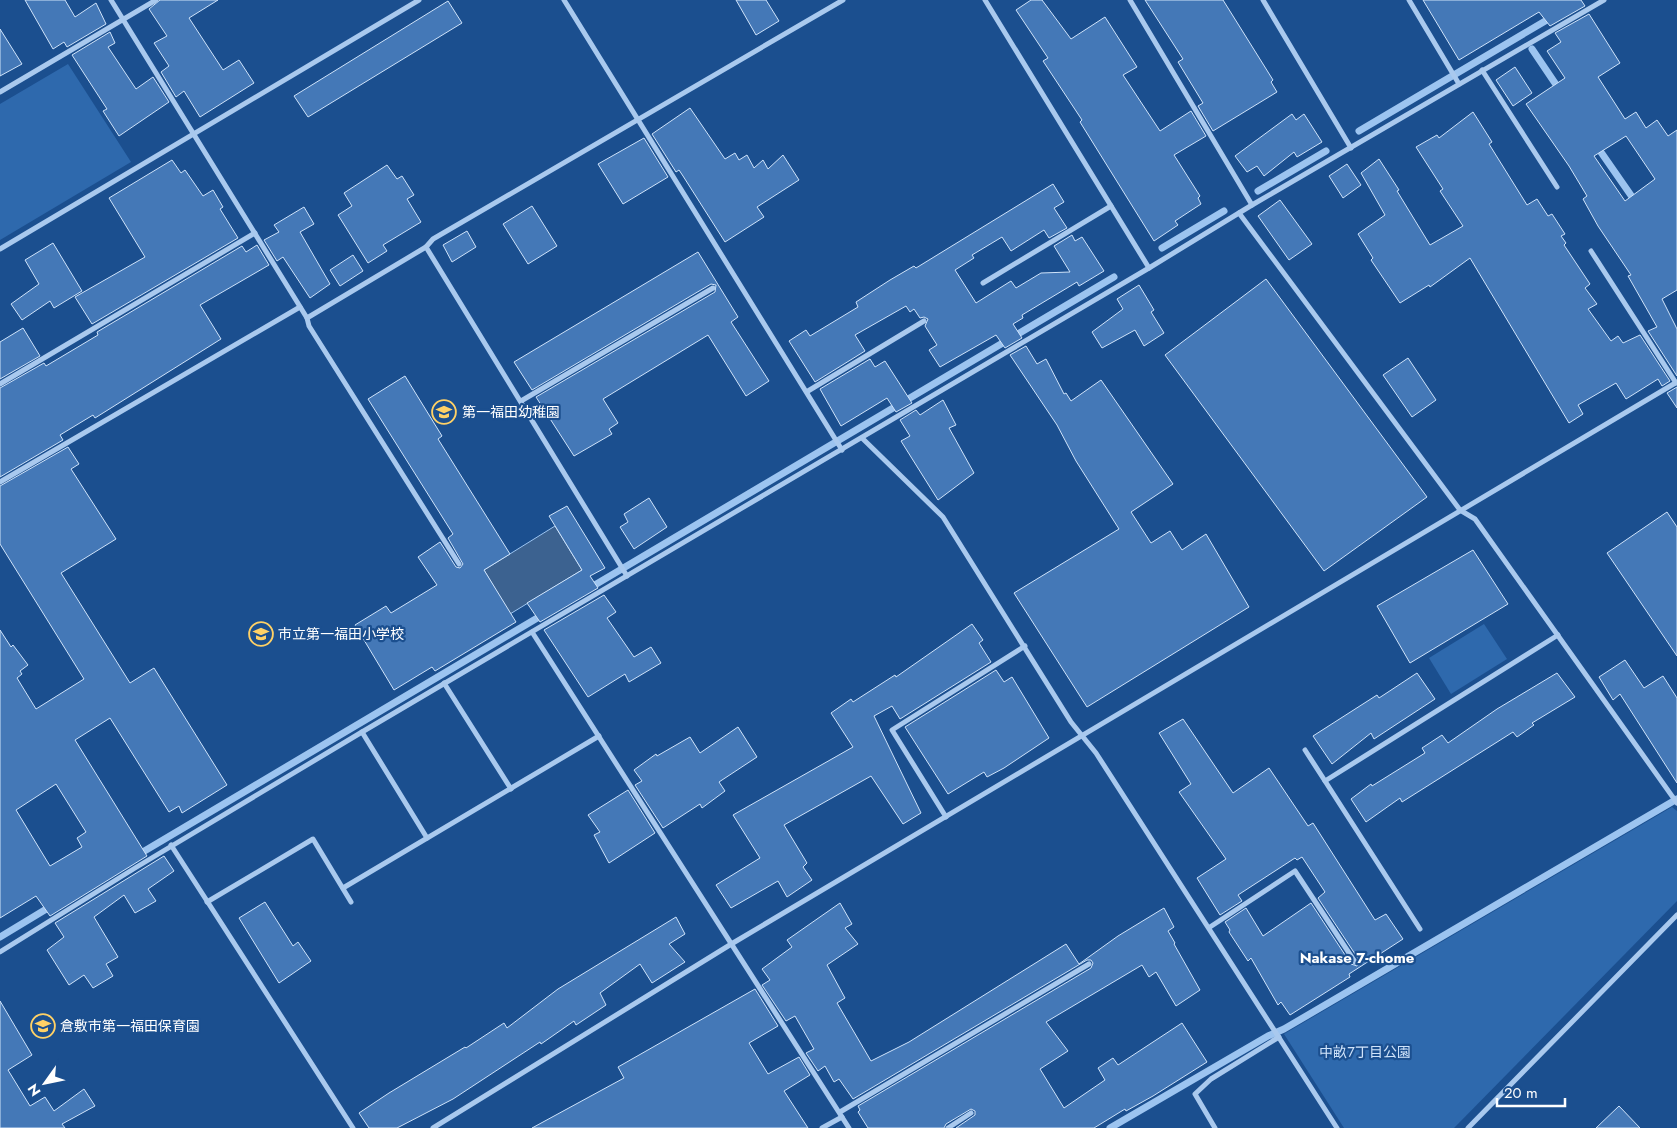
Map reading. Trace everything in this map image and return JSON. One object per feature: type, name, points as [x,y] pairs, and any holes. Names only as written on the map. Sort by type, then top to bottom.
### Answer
[{"type":"street","points":[[111,0],[255,232],[310,326],[459,564]]},
{"type":"street","points":[[0,92],[156,0]]},
{"type":"street","points":[[0,249],[419,0]]},
{"type":"street","points":[[564,0],[808,391],[841,448]]},
{"type":"street","points":[[307,318],[426,247],[433,239],[843,0]]},
{"type":"street","points":[[985,0],[1150,268]]},
{"type":"street","points":[[1130,0],[1252,205]]},
{"type":"street","points":[[1263,0],[1351,148]]},
{"type":"street","points":[[1409,0],[1460,84]]},
{"type":"street","points":[[0,952],[171,845],[532,632],[626,574],[841,448],[862,438],[1150,268],[1252,205],[1604,0]]},
{"type":"street","points":[[1482,70],[1557,187]]},
{"type":"street","points":[[983,283],[1111,206]]},
{"type":"street","points":[[1239,213],[1460,510],[1475,519],[1677,803]]},
{"type":"street","points":[[0,384],[255,232]]},
{"type":"street","points":[[426,247],[626,574]]},
{"type":"street","points":[[433,1128],[732,943],[1082,737],[1676,382],[1591,251]]},
{"type":"street","points":[[521,401],[713,288]]},
{"type":"street","points":[[0,482],[300,307]]},
{"type":"street","points":[[808,391],[924,321]]},
{"type":"street","points":[[862,438],[942,516],[1082,737],[1096,753],[1210,927],[1337,1128]]},
{"type":"street","points":[[532,632],[849,1128]]},
{"type":"street","points":[[1325,781],[1558,635]]},
{"type":"street","points":[[946,817],[892,730],[1025,646]]},
{"type":"street","points":[[444,683],[511,789]]},
{"type":"street","points":[[362,732],[427,838]]},
{"type":"street","points":[[343,888],[599,736]]},
{"type":"street","points":[[1305,750],[1420,929]]},
{"type":"street","points":[[207,902],[313,839],[351,902]]},
{"type":"street","points":[[171,845],[353,1128]]},
{"type":"street","points":[[1210,927],[1295,871],[1355,962]]},
{"type":"street","points":[[1468,1128],[1677,914]]},
{"type":"street","points":[[822,1128],[1089,964]]},
{"type":"street","points":[[1215,1128],[1195,1094],[1211,1079],[1279,1036]]},
{"type":"street","points":[[948,1128],[971,1113]]},
{"type":"green space","points":[[68,64],[131,162],[0,240],[0,104]]},
{"type":"green space","points":[[1484,624],[1507,659],[1451,694],[1429,658]]},
{"type":"green space","name":"中畝７丁目公園","points":[[1672,807],[1677,811],[1677,901],[1454,1128],[1344,1128],[1284,1034]]},
{"type":"shaded area","points":[[555,526],[582,570],[510,614],[484,570]]},
{"type":"building","points":[[25,0],[65,0],[75,17],[96,3],[106,24],[67,47],[64,42],[53,49]]},
{"type":"building","points":[[160,0],[218,0],[189,18],[223,70],[239,60],[254,83],[200,117],[184,91],[176,97],[161,72],[169,66],[154,43],[167,36],[149,9]]},
{"type":"building","points":[[736,0],[766,0],[779,21],[756,35]]},
{"type":"building","points":[[1031,0],[1042,0],[1071,39],[1105,17],[1137,67],[1123,75],[1160,131],[1191,111],[1206,136],[1174,155],[1200,196],[1198,198],[1201,204],[1175,221],[1178,225],[1154,241],[1080,122],[1082,120],[1043,61],[1048,58],[1016,10]]},
{"type":"building","points":[[1145,0],[1223,0],[1273,80],[1271,82],[1277,92],[1213,131],[1198,106],[1203,103],[1178,62],[1183,59]]},
{"type":"building","points":[[1423,0],[1581,0],[1585,6],[1550,26],[1539,12],[1459,60]]},
{"type":"building","points":[[448,1],[462,23],[308,117],[294,96]]},
{"type":"building","points":[[1589,14],[1620,63],[1598,77],[1625,119],[1636,112],[1646,128],[1657,120],[1668,136],[1677,130],[1677,290],[1662,299],[1677,329],[1677,376],[1648,331],[1657,327],[1628,276],[1631,275],[1598,226],[1583,199],[1587,196],[1569,166],[1526,104],[1565,78],[1547,51],[1561,42],[1555,33]],"holes":[[[1626,136],[1655,179],[1625,201],[1594,156]]]},
{"type":"building","points":[[0,29],[22,64],[0,76]]},
{"type":"building","points":[[110,32],[115,43],[108,47],[136,89],[153,77],[169,102],[119,136],[103,111],[107,109],[72,55]]},
{"type":"building","points":[[1515,67],[1532,93],[1513,106],[1496,80]]},
{"type":"building","points":[[690,108],[725,159],[735,153],[739,160],[747,155],[754,168],[763,160],[768,169],[783,155],[799,180],[757,207],[764,217],[725,242],[679,170],[676,172],[652,134]]},
{"type":"building","points":[[1473,112],[1492,142],[1489,144],[1527,205],[1537,199],[1548,216],[1552,214],[1565,234],[1561,236],[1566,243],[1564,245],[1590,284],[1585,288],[1597,304],[1588,309],[1611,341],[1618,336],[1623,343],[1640,335],[1670,381],[1662,386],[1658,379],[1626,399],[1616,383],[1578,405],[1583,414],[1569,423],[1470,258],[1430,287],[1429,285],[1400,303],[1371,260],[1373,258],[1358,234],[1385,215],[1361,173],[1379,159],[1430,245],[1463,226],[1440,191],[1443,189],[1416,147],[1437,135],[1439,138]]},
{"type":"building","points":[[1292,114],[1296,120],[1304,114],[1322,142],[1297,157],[1294,152],[1264,176],[1257,166],[1247,172],[1235,156]]},
{"type":"building","points":[[644,138],[668,177],[623,204],[598,164]]},
{"type":"building","points":[[172,160],[181,173],[185,170],[203,196],[213,190],[223,207],[220,209],[238,238],[92,324],[75,297],[145,257],[109,198]]},
{"type":"building","points":[[1347,164],[1361,185],[1343,198],[1329,176]]},
{"type":"building","points":[[387,165],[397,179],[402,176],[414,195],[407,199],[421,222],[383,245],[387,251],[368,263],[338,215],[352,206],[344,193]]},
{"type":"building","points":[[1053,184],[1064,202],[1054,208],[1067,228],[1049,238],[1044,230],[1011,251],[1002,237],[972,255],[974,258],[955,270],[976,303],[1011,281],[1016,288],[1041,273],[1070,272],[1054,246],[1072,235],[1075,241],[1082,237],[1104,271],[1079,286],[1077,282],[1022,315],[1023,318],[1013,324],[1022,338],[1005,348],[996,335],[940,367],[929,350],[937,345],[925,326],[928,319],[920,318],[914,309],[910,312],[906,306],[855,335],[865,351],[815,382],[789,341],[806,330],[810,336],[858,307],[856,302],[890,280],[914,266],[916,268]]},
{"type":"building","points":[[1280,200],[1312,244],[1289,260],[1258,216]]},
{"type":"building","points":[[532,206],[557,246],[528,264],[503,224]]},
{"type":"building","points":[[304,207],[314,224],[300,232],[330,284],[310,298],[283,257],[277,261],[264,240],[279,232],[274,225]]},
{"type":"building","points":[[467,231],[476,247],[452,262],[443,245]]},
{"type":"building","points":[[53,243],[82,291],[54,308],[50,301],[22,320],[11,304],[39,284],[25,260]]},
{"type":"building","points":[[257,245],[269,265],[200,305],[221,339],[95,418],[93,415],[60,435],[63,440],[0,477],[0,388],[44,363],[46,366],[98,335],[97,332],[242,246],[246,252]]},
{"type":"building","points":[[698,252],[738,317],[731,322],[769,381],[746,396],[708,335],[603,399],[618,423],[609,429],[612,434],[574,456],[536,397],[715,292],[716,285],[711,284],[532,390],[514,362]]},
{"type":"building","points":[[353,255],[363,271],[340,286],[330,270]]},
{"type":"building","points":[[1266,279],[1427,497],[1324,571],[1165,355]]},
{"type":"building","points":[[1139,285],[1154,310],[1151,312],[1164,333],[1144,346],[1135,330],[1102,348],[1092,332],[1123,309],[1117,299]]},
{"type":"building","points":[[23,328],[40,356],[0,379],[0,342]]},
{"type":"building","points":[[1026,346],[1037,364],[1046,359],[1064,394],[1066,393],[1071,401],[1101,380],[1173,484],[1131,512],[1151,543],[1170,531],[1182,550],[1206,534],[1249,607],[1087,707],[1014,593],[1119,529],[1076,461],[1057,425],[1010,355]]},
{"type":"building","points":[[1408,358],[1436,400],[1412,417],[1383,375]]},
{"type":"building","points":[[870,359],[875,367],[885,361],[912,403],[896,412],[887,398],[841,426],[820,389]]},
{"type":"building","points":[[405,376],[442,436],[438,439],[510,554],[484,570],[516,622],[435,671],[432,667],[394,690],[355,625],[386,606],[391,613],[437,585],[418,557],[440,542],[456,567],[460,568],[463,564],[448,538],[453,534],[368,399]]},
{"type":"building","points":[[1677,387],[1677,408],[1667,393]]},
{"type":"building","points":[[943,400],[956,425],[949,428],[974,473],[938,500],[901,441],[910,436],[900,420],[916,410],[920,415]]},
{"type":"building","points":[[68,447],[79,464],[71,469],[116,539],[61,573],[130,683],[154,668],[227,785],[182,813],[179,806],[169,812],[110,718],[75,740],[147,856],[50,916],[36,896],[0,918],[0,630],[11,647],[13,645],[28,665],[20,671],[22,674],[17,678],[36,709],[84,679],[0,544],[0,486]],"holes":[[[56,784],[86,832],[77,838],[82,847],[50,866],[16,810]]]},
{"type":"building","points":[[649,498],[667,527],[634,549],[620,527],[628,522],[624,514]]},
{"type":"building","points":[[567,506],[605,568],[590,576],[598,588],[540,622],[527,603],[582,570],[549,516]]},
{"type":"building","points":[[1667,512],[1677,527],[1677,656],[1607,553]]},
{"type":"building","points":[[1473,550],[1508,604],[1410,663],[1377,606]]},
{"type":"building","points":[[604,595],[616,612],[607,618],[634,657],[651,647],[661,663],[629,682],[625,674],[588,697],[544,630]]},
{"type":"building","points":[[972,624],[983,640],[979,643],[991,662],[900,719],[892,706],[874,716],[921,813],[903,824],[871,776],[784,825],[807,863],[803,867],[812,880],[787,897],[778,881],[731,908],[716,885],[760,858],[733,815],[853,747],[831,713],[851,699],[853,702],[895,675],[896,677]]},
{"type":"building","points":[[1625,660],[1644,688],[1663,676],[1677,698],[1677,783],[1620,694],[1613,700],[1599,677]]},
{"type":"building","points":[[996,670],[1004,682],[1012,677],[1049,738],[1004,768],[987,777],[984,772],[948,794],[905,727]]},
{"type":"building","points":[[1417,673],[1435,699],[1374,739],[1371,733],[1332,764],[1313,736],[1377,695],[1379,698]]},
{"type":"building","points":[[1557,673],[1575,697],[1532,723],[1534,725],[1517,737],[1513,732],[1402,802],[1400,798],[1366,822],[1351,799],[1371,784],[1372,786],[1425,753],[1422,748],[1442,735],[1448,743],[1497,709]]},
{"type":"building","points":[[1183,719],[1233,793],[1269,768],[1308,826],[1313,823],[1375,920],[1386,914],[1403,939],[1349,974],[1350,977],[1290,1015],[1281,1002],[1278,1005],[1251,958],[1248,961],[1229,932],[1230,930],[1225,922],[1246,908],[1263,936],[1311,903],[1351,964],[1357,966],[1359,960],[1318,898],[1325,892],[1302,857],[1297,860],[1295,858],[1238,895],[1242,901],[1220,915],[1197,878],[1226,859],[1179,792],[1191,784],[1159,733]]},
{"type":"building","points":[[738,727],[757,757],[719,782],[725,791],[702,808],[700,804],[663,828],[635,785],[642,781],[634,770],[656,754],[657,756],[690,737],[700,753]]},
{"type":"building","points":[[628,790],[655,833],[609,863],[594,835],[600,832],[588,815]]},
{"type":"building","points":[[164,856],[174,871],[148,889],[156,901],[135,913],[124,895],[94,917],[118,957],[106,964],[113,976],[93,988],[84,975],[69,985],[47,950],[64,937],[55,923]]},
{"type":"building","points":[[265,902],[293,946],[298,942],[311,961],[279,983],[239,918]]},
{"type":"building","points":[[840,903],[852,924],[845,928],[858,944],[827,965],[845,998],[837,1003],[871,1061],[909,1042],[1066,944],[1079,964],[1118,936],[1164,908],[1174,927],[1168,931],[1200,990],[1176,1006],[1156,972],[1149,977],[1142,965],[1046,1022],[1068,1051],[1040,1069],[1064,1108],[1105,1080],[1098,1068],[1113,1058],[1118,1065],[1182,1023],[1207,1062],[1153,1096],[1126,1111],[1125,1109],[1094,1128],[956,1128],[975,1115],[975,1111],[971,1109],[946,1124],[944,1128],[868,1128],[858,1112],[860,1110],[858,1106],[1091,968],[1093,963],[1091,960],[1087,960],[853,1099],[839,1079],[834,1082],[825,1066],[818,1071],[806,1053],[814,1049],[795,1016],[786,1021],[762,985],[770,980],[762,969],[792,947],[787,940]]},
{"type":"building","points":[[676,917],[685,934],[669,944],[685,962],[652,983],[640,964],[600,993],[606,1005],[576,1025],[574,1021],[453,1099],[397,1128],[369,1128],[359,1113],[504,1023],[507,1028],[558,989]]},
{"type":"building","points":[[755,989],[778,1026],[749,1043],[768,1074],[799,1057],[810,1075],[784,1091],[808,1128],[532,1128],[624,1078],[618,1067]]},
{"type":"building","points":[[0,1001],[32,1055],[8,1070],[30,1106],[45,1097],[54,1111],[84,1089],[95,1106],[62,1124],[65,1128],[0,1128]]},
{"type":"building","points":[[1619,1106],[1640,1128],[1596,1128]]},
{"type":"waterway","points":[[1359,131],[1552,17]]},
{"type":"waterway","points":[[1532,49],[1561,92]]},
{"type":"waterway","points":[[1596,145],[1637,204]]},
{"type":"waterway","points":[[1258,191],[1326,151]]},
{"type":"waterway","points":[[1162,248],[1224,211]]},
{"type":"waterway","points":[[588,589],[1114,277]]},
{"type":"waterway","points":[[136,856],[544,614]]},
{"type":"waterway","points":[[1110,1128],[1268,1036],[1284,1029],[1677,799]]},
{"type":"waterway","points":[[0,937],[53,905]]},
{"type":"place","name":"第一福田幼稚園","points":[[444,412]]},
{"type":"place","name":"市立第一福田小学校","points":[[261,634]]},
{"type":"place","name":"倉敷市第一福田保育園","points":[[43,1026]]},
{"type":"district","name":"Nakase 7-chome","points":[[1357,958]]}]
